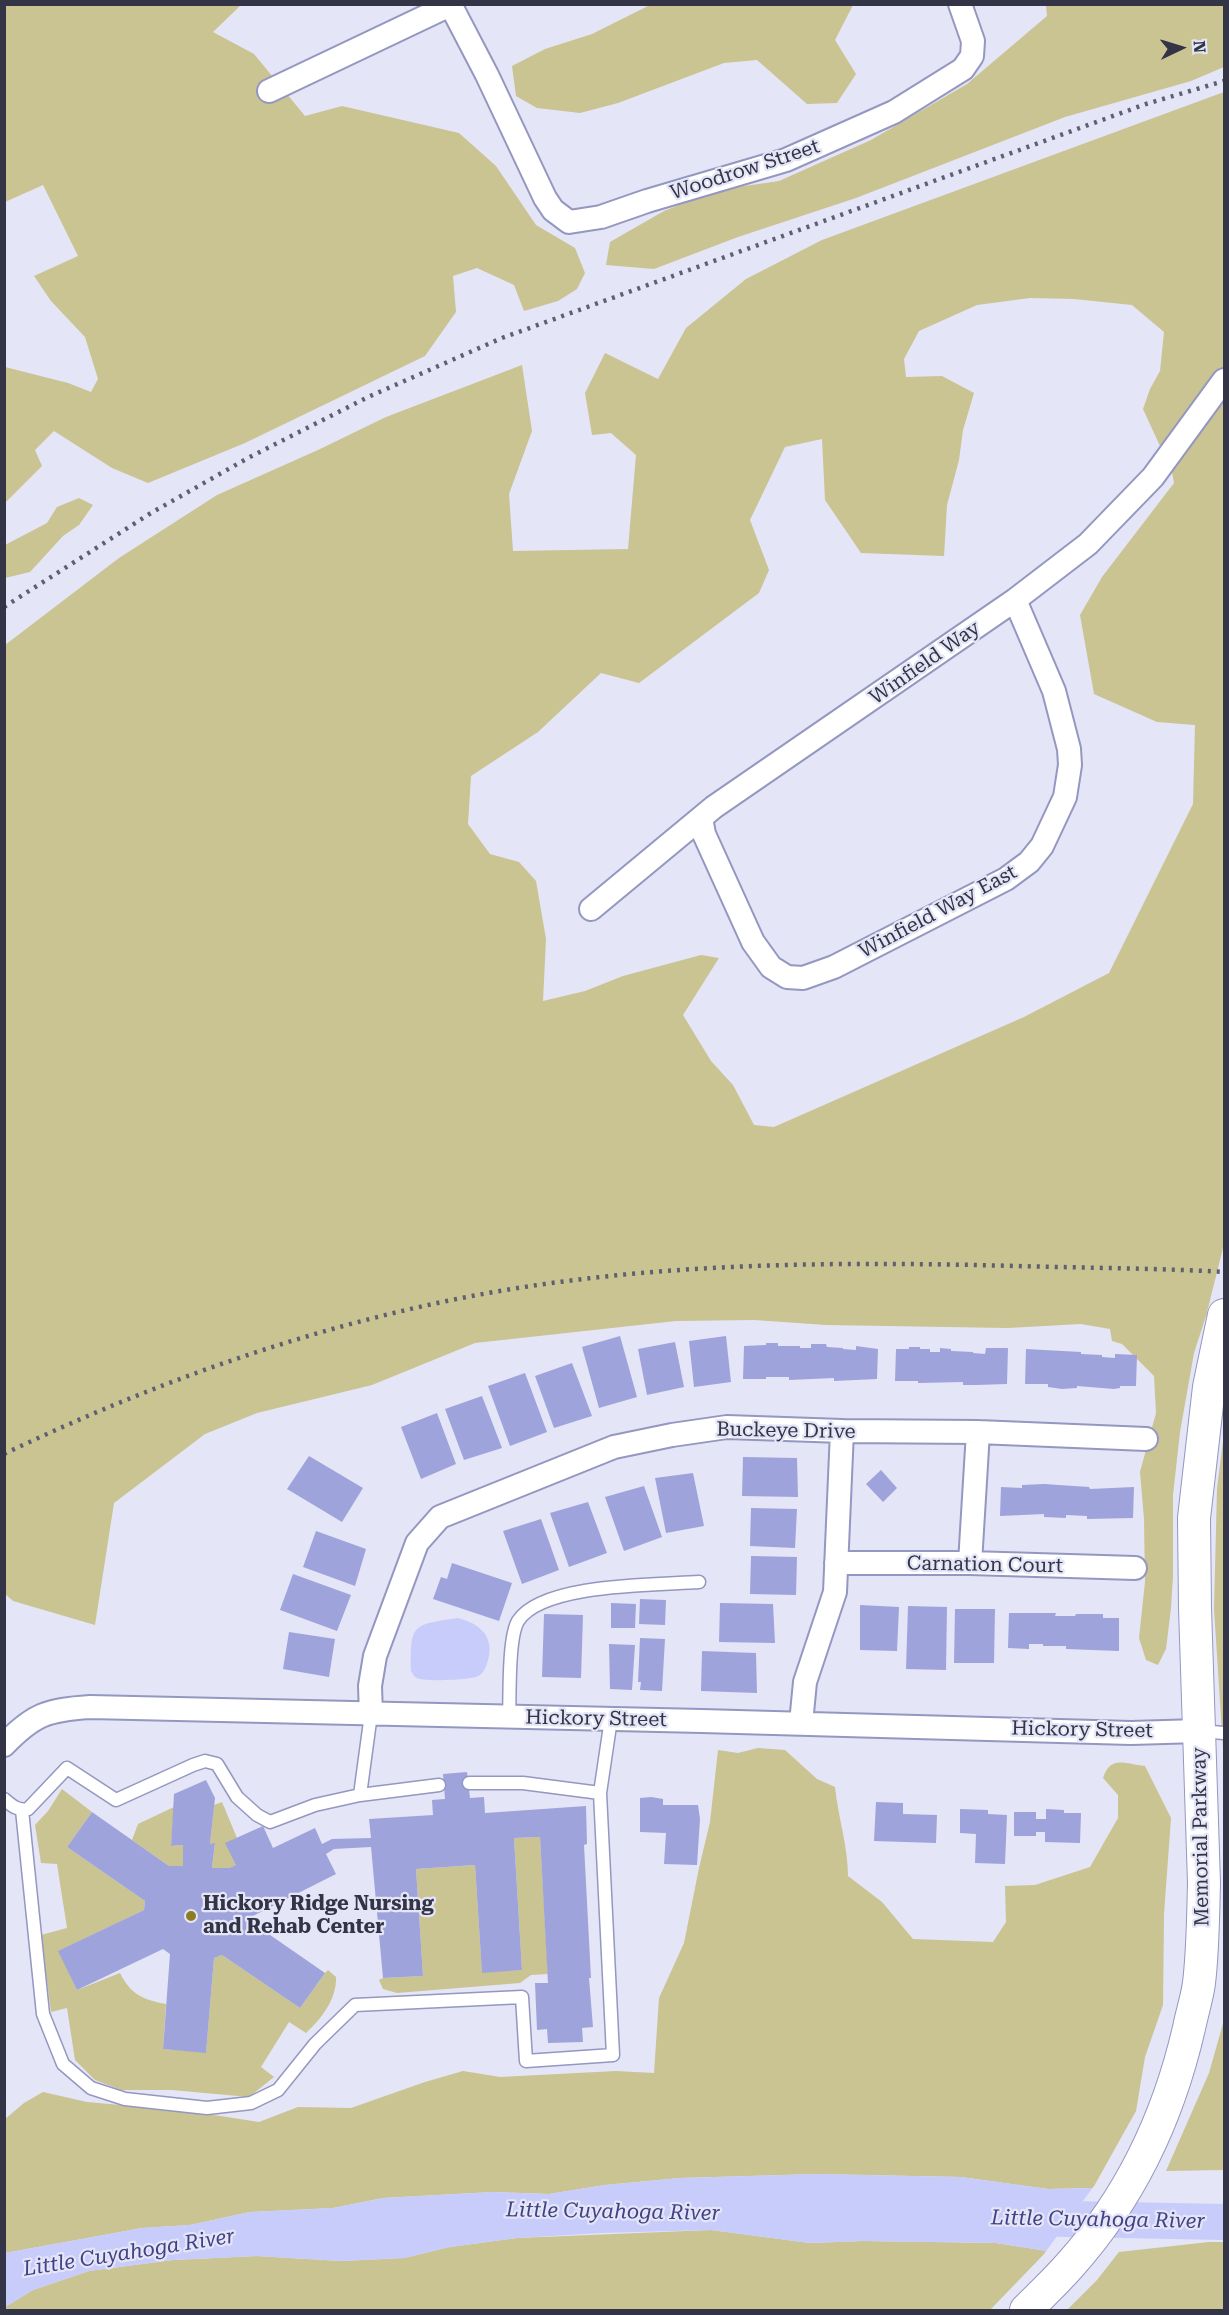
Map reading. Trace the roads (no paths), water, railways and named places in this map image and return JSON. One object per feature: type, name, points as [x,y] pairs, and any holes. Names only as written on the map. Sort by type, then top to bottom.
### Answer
[{"type":"main road","name":"Memorial Parkway","points":[[1026,2310],[1071,2264],[1124,2192],[1146,2152],[1163,2115],[1182,2060],[1199,1985],[1212,1732],[1195,1608],[1194,1518],[1209,1387],[1224,1315]]},
{"type":"street","points":[[269,91],[451,5]]},
{"type":"street","name":"Woodrow Street","points":[[451,5],[487,75],[525,158],[553,210],[569,222],[601,217],[786,160],[894,112],[963,69],[972,56],[973,41],[963,10]]},
{"type":"street","name":"Winfield Way","points":[[591,909],[714,807],[1014,600],[1088,544],[1138,494],[1224,380]]},
{"type":"street","name":"Winfield Way East","points":[[701,818],[704,834],[753,942],[771,967],[787,977],[803,978],[834,967],[1006,879],[1029,862],[1042,846],[1062,805],[1069,781],[1070,765],[1069,750],[1054,691],[1014,600]]},
{"type":"street","name":"Buckeye Drive","points":[[370,1714],[370,1686],[375,1656],[417,1543],[440,1517],[624,1444],[728,1427],[978,1432],[1146,1439]]},
{"type":"street","points":[[801,1723],[805,1682],[835,1592],[842,1431]]},
{"type":"street","points":[[970,1563],[978,1432]]},
{"type":"street","name":"Carnation Court","points":[[836,1563],[970,1563],[1135,1568]]},
{"type":"street","name":"Hickory Street","points":[[4,1745],[33,1719],[48,1712],[90,1707],[1131,1733],[1212,1732]]},
{"type":"lane","points":[[509,1717],[512,1646],[518,1621],[539,1603],[575,1591],[699,1582]]},
{"type":"lane","points":[[360,1795],[370,1714]]},
{"type":"lane","points":[[22,1810],[43,2014],[63,2064],[91,2088],[125,2099],[207,2108],[251,2103],[278,2090],[315,2044],[355,2005],[522,1997],[526,2061],[613,2055],[600,1793],[611,1719]]},
{"type":"lane","points":[[4,1798],[15,1808],[28,1809],[67,1768],[116,1800],[205,1761],[217,1764],[237,1797],[257,1815],[270,1822],[315,1805],[360,1795],[439,1785]]},
{"type":"lane","points":[[469,1783],[523,1783],[600,1793]]},
{"type":"water","points":[[457,1618],[472,1623],[487,1637],[490,1652],[483,1671],[474,1677],[458,1679],[416,1678],[411,1671],[411,1655],[417,1629],[431,1622]]},
{"type":"water","points":[[818,2174],[961,2177],[1048,2189],[1093,2188],[1047,2251],[996,2243],[863,2241],[810,2243],[711,2230],[601,2233],[517,2238],[450,2247],[404,2258],[341,2261],[257,2256],[173,2260],[89,2271],[33,2290],[5,2307],[5,2253],[142,2228],[190,2225],[250,2212],[333,2208],[383,2198],[493,2192],[549,2194],[605,2185],[680,2178]]},
{"type":"waterway","name":"Little Cuyahoga River","points":[[1021,2218],[1224,2222]]},
{"type":"railway","points":[[4,607],[151,513],[248,458],[368,397],[502,338],[1146,104],[1224,81]]},
{"type":"railway","points":[[4,1454],[110,1406],[274,1346],[386,1315],[513,1289],[656,1272],[801,1265],[945,1264],[1224,1272]]},
{"type":"place","name":"Hickory Ridge Nursing and Rehab Center","points":[[191,1916]]}]
